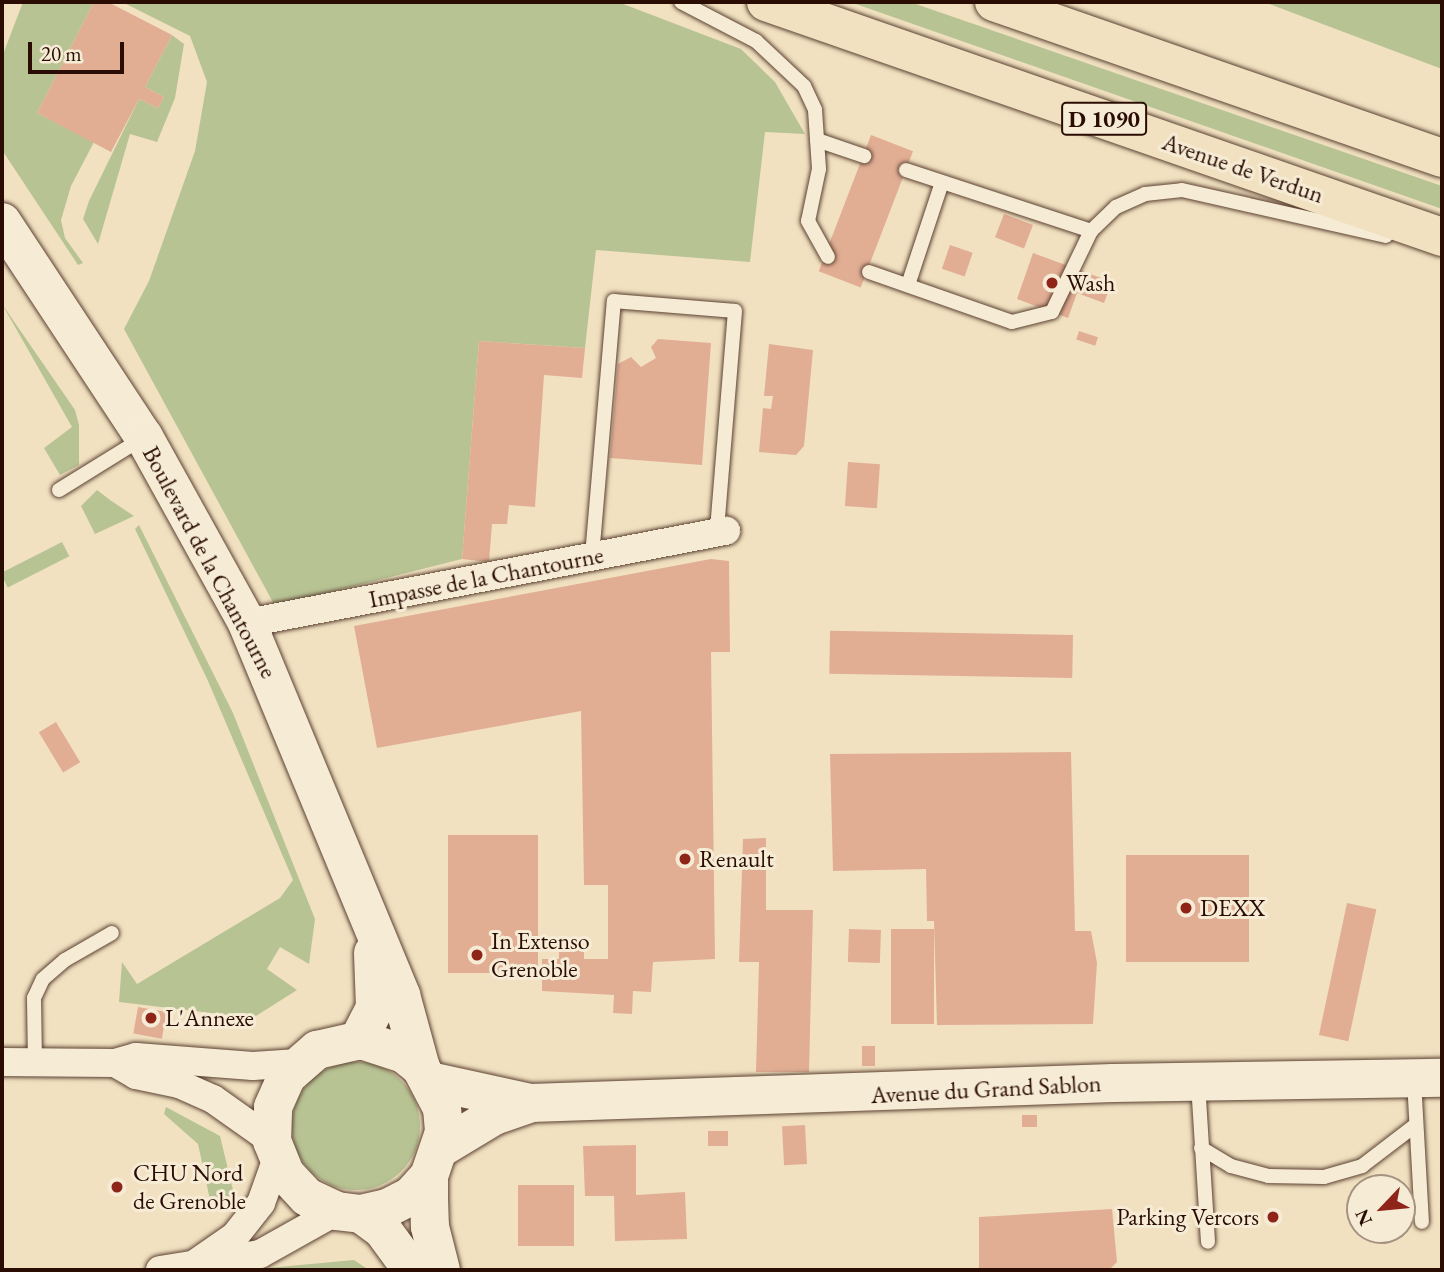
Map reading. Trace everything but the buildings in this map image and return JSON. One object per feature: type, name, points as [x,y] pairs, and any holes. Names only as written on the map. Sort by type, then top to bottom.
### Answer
[{"type":"main road","name":"Avenue de Verdun","points":[[766,2],[1442,237]]},
{"type":"main road","points":[[993,2],[1442,158]]},
{"type":"street","name":"Boulevard de la Chantourne","points":[[2,222],[144,438],[247,624],[315,779],[371,926],[401,995],[426,1074]]},
{"type":"street","name":"Impasse de la Chantourne","points":[[247,624],[721,532]]},
{"type":"street","name":"Boulevard de la Chantourne","points":[[358,1041],[375,1008],[371,926]]},
{"type":"street","points":[[196,1263],[235,1236],[261,1203],[275,1150],[278,1091],[299,1063],[317,1050],[358,1041],[383,1044],[426,1074],[442,1108],[430,1227],[441,1270]]},
{"type":"street","points":[[2,1062],[115,1063],[135,1057],[253,1066],[299,1063]]},
{"type":"street","points":[[115,1063],[136,1075],[179,1084],[237,1112],[275,1150],[295,1186],[382,1229],[412,1270]]},
{"type":"street","name":"Avenue du Grand Sablon","points":[[426,1074],[531,1103],[1198,1082],[1428,1078]]},
{"type":"street","name":"Avenue du Grand Sablon","points":[[435,1162],[494,1116],[531,1103]]},
{"type":"street","points":[[160,1270],[196,1263],[229,1262],[260,1254],[349,1212],[399,1202],[435,1162]]},
{"type":"lane","points":[[681,2],[756,41],[804,86],[815,110],[819,169],[808,221],[828,257]]},
{"type":"lane","points":[[817,140],[864,156]]},
{"type":"lane","points":[[906,170],[1091,231]]},
{"type":"lane","points":[[908,285],[942,182]]},
{"type":"lane","points":[[869,272],[1012,322],[1052,312],[1091,231],[1116,207],[1145,194],[1182,190],[1442,248]]},
{"type":"lane","points":[[592,556],[614,301],[735,311],[721,532]]},
{"type":"lane","points":[[59,490],[144,438]]},
{"type":"lane","points":[[35,1062],[34,998],[43,979],[112,933]]},
{"type":"lane","points":[[1422,1222],[1413,1127],[1428,1078]]},
{"type":"lane","points":[[1198,1082],[1209,1242]]},
{"type":"lane","points":[[1201,1148],[1231,1166],[1268,1176],[1324,1177],[1362,1166],[1413,1127]]},
{"type":"green space","points":[[23,2],[94,2],[37,113],[94,142],[71,186],[61,220],[65,238],[83,263],[78,265],[2,150],[2,57]]},
{"type":"green space","points":[[122,2],[618,2],[741,49],[775,82],[805,134],[765,132],[750,262],[596,250],[585,348],[479,341],[462,559],[275,606],[124,329],[149,281],[195,151],[207,82],[190,36]]},
{"type":"green space","points":[[850,2],[910,2],[1442,186],[1442,209]]},
{"type":"green space","points":[[1264,2],[1442,2],[1442,69]]},
{"type":"green space","points":[[172,35],[184,44],[175,98],[157,142],[130,134],[98,244],[83,219],[89,201],[139,99],[158,108],[164,97],[145,87]]},
{"type":"green space","points":[[2,304],[75,410],[79,425],[79,465],[60,475],[44,448],[72,427]]},
{"type":"green space","points":[[97,490],[134,516],[95,534],[81,506]]},
{"type":"green space","points":[[139,525],[233,713],[315,919],[309,964],[280,947],[267,969],[297,990],[253,1018],[119,1002],[122,962],[137,984],[280,898],[293,880],[208,681],[135,529]]},
{"type":"green space","points":[[62,542],[69,556],[8,588],[2,573]]},
{"type":"green space","points":[[356,1062],[380,1067],[401,1081],[415,1102],[420,1126],[415,1150],[401,1171],[380,1185],[356,1190],[332,1185],[311,1171],[297,1150],[292,1126],[297,1102],[311,1081],[332,1067]]},
{"type":"green space","points":[[166,1107],[220,1136],[233,1190],[224,1207],[212,1209],[198,1144],[164,1114]]},
{"type":"green space","points":[[354,1260],[369,1270],[245,1270]]},
{"type":"place","name":"Wash","points":[[1052,283]]},
{"type":"place","name":"Renault","points":[[685,859]]},
{"type":"place","name":"DEXX","points":[[1186,908]]},
{"type":"place","name":"In Extenso Grenoble","points":[[477,955]]},
{"type":"place","name":"L'Annexe","points":[[151,1018]]},
{"type":"place","name":"CHU Nord de Grenoble","points":[[117,1187]]},
{"type":"place","name":"Parking Vercors","points":[[1273,1217]]}]
